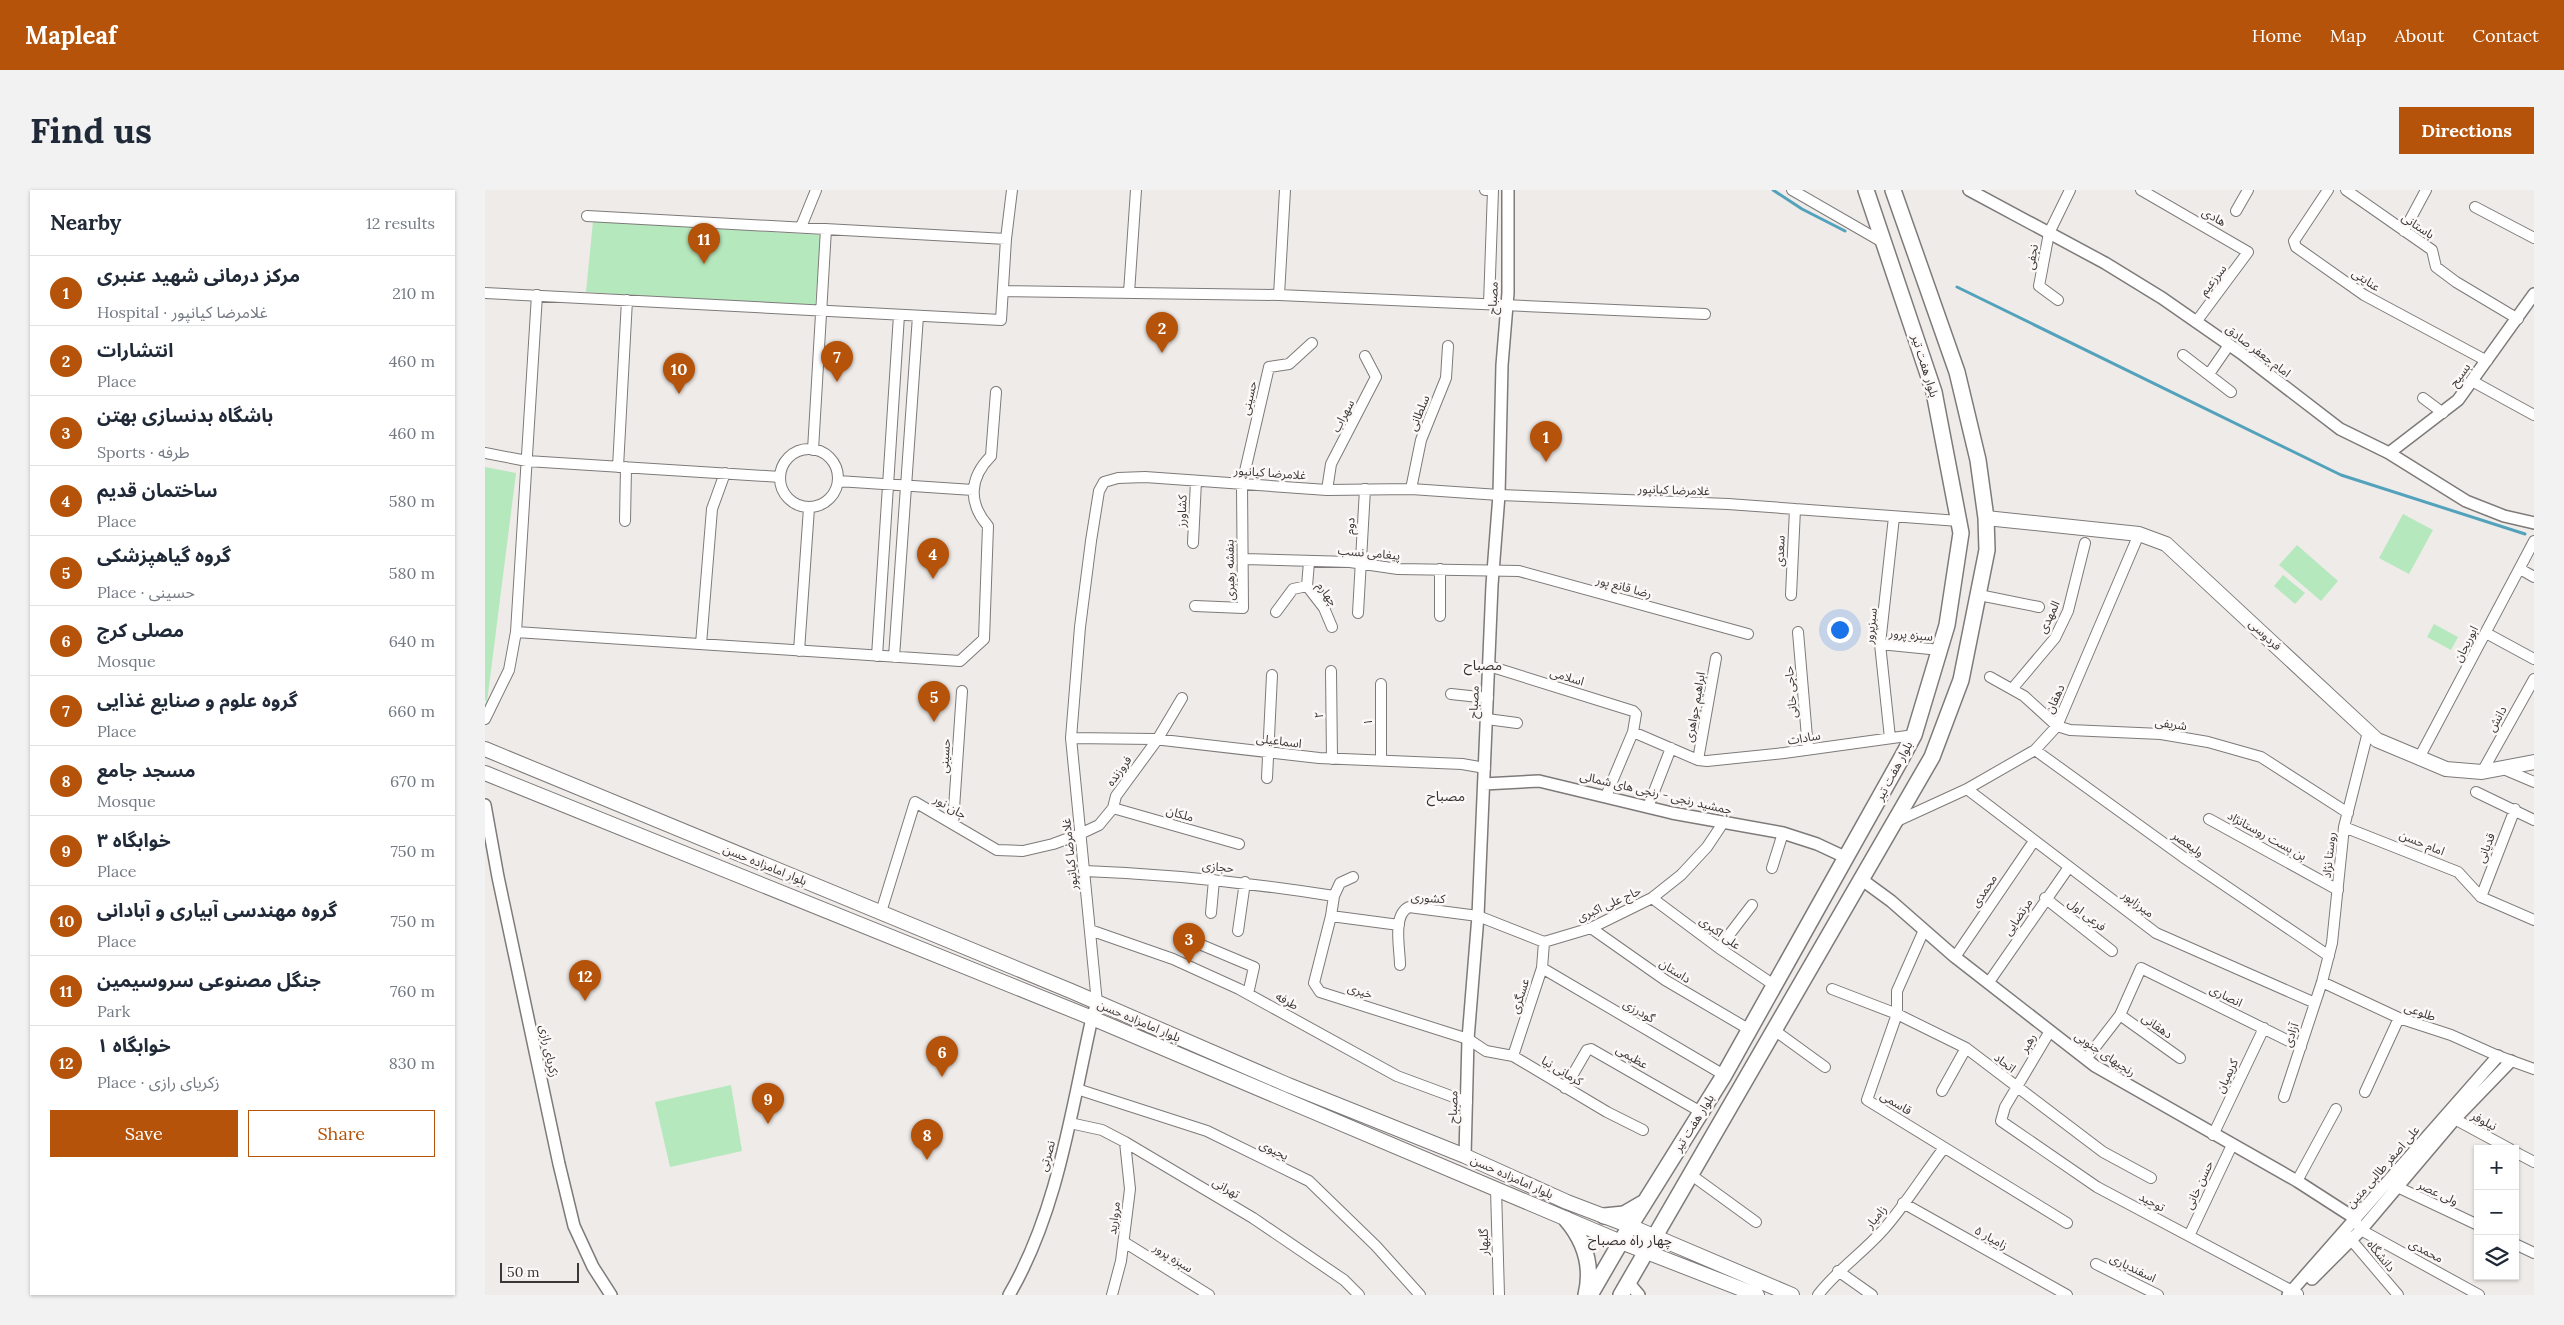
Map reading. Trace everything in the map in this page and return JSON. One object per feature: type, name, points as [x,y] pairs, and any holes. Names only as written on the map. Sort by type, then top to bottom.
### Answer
[{"type":"main road","name":"بلوار هفت تیر","points":[[1590,1295],[1750,1030],[1847,858],[1913,735],[1947,626],[1961,533],[1959,521],[1934,392],[1866,190]]},
{"type":"main road","name":"بلوار هفت تیر","points":[[1624,1289],[1932,756],[1961,680],[1987,550],[1986,518],[1969,418],[1957,372],[1893,190]]},
{"type":"main road","points":[[1876,219],[1884,224],[1892,225],[1898,221],[1900,212]]},
{"type":"main road","points":[[1885,246],[1902,236],[1910,242]]},
{"type":"main road","name":"فردوسی","points":[[1986,518],[2139,534],[2166,544],[2377,740],[2445,769],[2482,772],[2533,761]]},
{"type":"main road","name":"بلوار امامزاده حسن","points":[[485,749],[881,912],[1288,1085],[1465,1156],[1567,1202],[1630,1226],[1792,1295]]},
{"type":"main road","name":"بلوار امامزاده حسن","points":[[485,773],[1091,1018],[1621,1242],[1646,1250],[1757,1295]]},
{"type":"main road","points":[[1806,932],[1809,946],[1815,947],[1825,943]]},
{"type":"main road","points":[[1778,979],[1797,967],[1801,984]]},
{"type":"main road","points":[[1604,1216],[1624,1214],[1646,1200]]},
{"type":"main road","points":[[1566,1219],[1577,1232],[1588,1260],[1590,1273],[1586,1295]]},
{"type":"street","points":[[801,227],[816,190]]},
{"type":"street","points":[[485,293],[1001,320],[1006,239],[1012,190]]},
{"type":"street","points":[[1129,293],[1136,190]]},
{"type":"street","points":[[1279,295],[1285,190]]},
{"type":"street","points":[[1485,190],[1493,190],[1489,304]]},
{"type":"street","name":"مصباح","points":[[1465,1156],[1468,1039],[1478,916],[1493,570],[1499,495],[1502,365],[1507,304],[1508,190]]},
{"type":"street","points":[[1792,190],[1885,246]]},
{"type":"street","name":"امام جعفر صادق","points":[[1969,190],[2105,263],[2229,345],[2340,429],[2389,453],[2466,501],[2504,516],[2534,523]]},
{"type":"street","name":"نجفی","points":[[2058,300],[2039,286],[2049,233],[2070,190]]},
{"type":"street","name":"هادی","points":[[2141,190],[2248,252]]},
{"type":"street","points":[[2236,211],[2248,190]]},
{"type":"street","name":"عنایتی","points":[[2327,190],[2294,241],[2296,247],[2364,295],[2487,361]]},
{"type":"street","name":"باستانی","points":[[2346,190],[2432,250],[2436,268],[2449,278],[2517,319]]},
{"type":"street","points":[[2404,230],[2426,190]]},
{"type":"street","points":[[2475,207],[2534,238]]},
{"type":"street","points":[[587,216],[1006,239]]},
{"type":"street","points":[[813,450],[826,229]]},
{"type":"street","name":"سرزعیم","points":[[2196,322],[2248,252]]},
{"type":"street","points":[[1003,291],[1279,295],[1705,314]]},
{"type":"street","points":[[485,719],[509,670],[516,632],[537,295]]},
{"type":"street","name":"بسیح","points":[[2389,453],[2458,400],[2533,297]]},
{"type":"street","points":[[625,521],[622,467],[627,300]]},
{"type":"street","points":[[877,656],[899,315]]},
{"type":"street","points":[[894,657],[919,316]]},
{"type":"street","name":"حسینی","points":[[1242,484],[1269,367],[1289,364],[1312,343]]},
{"type":"street","points":[[2209,374],[2229,345]]},
{"type":"street","name":"سلطانی","points":[[1411,488],[1421,440],[1446,378],[1448,346]]},
{"type":"street","points":[[2183,355],[2231,392]]},
{"type":"street","name":"سهراب","points":[[1327,490],[1331,464],[1376,377],[1365,356]]},
{"type":"street","points":[[2472,381],[2534,415]]},
{"type":"street","points":[[516,632],[960,661],[984,639],[988,526],[977,510],[973,490],[975,477],[991,456],[996,392]]},
{"type":"street","points":[[2423,398],[2443,413]]},
{"type":"street","points":[[813,450],[822,452],[832,460],[838,472],[838,480],[832,497],[822,505],[809,508],[796,505],[786,497],[780,485],[780,477],[786,460],[796,452],[813,450]]},
{"type":"street","points":[[485,454],[527,461],[780,477]]},
{"type":"street","points":[[701,644],[712,509],[725,473]]},
{"type":"street","name":"غلامرضا کیانپور","points":[[1097,1003],[1071,738],[1080,627],[1099,491],[1104,482],[1118,478],[1327,490],[1411,488],[1499,495],[1795,508],[1959,521]]},
{"type":"street","points":[[838,480],[973,490]]},
{"type":"street","name":"کشاورز","points":[[1193,543],[1196,481]]},
{"type":"street","name":"بنفشه رهبری","points":[[1195,606],[1243,608],[1242,484]]},
{"type":"street","name":"دوم","points":[[1358,614],[1365,489]]},
{"type":"street","points":[[799,651],[809,508]]},
{"type":"street","name":"سعدی","points":[[1791,595],[1795,508]]},
{"type":"street","name":"سبزپرور","points":[[1890,738],[1880,644],[1894,517]]},
{"type":"street","name":"دهقان","points":[[1894,822],[1967,789],[2035,750],[2057,726],[2139,534]]},
{"type":"street","name":"المهدی","points":[[2012,689],[2055,638],[2068,611],[2085,542]]},
{"type":"street","name":"ابوریحان","points":[[2419,758],[2534,542]]},
{"type":"street","name":"پیغامی نسب","points":[[1243,560],[1360,564],[1399,569],[1493,570]]},
{"type":"street","points":[[1307,586],[1309,562]]},
{"type":"street","points":[[1440,569],[1440,616]]},
{"type":"street","points":[[2520,569],[2534,576]]},
{"type":"street","name":"رضا قانع پور","points":[[1493,570],[1519,572],[1748,634]]},
{"type":"street","name":"چهارم","points":[[1276,612],[1293,589],[1307,586],[1324,608],[1332,627]]},
{"type":"street","points":[[1979,595],[2039,607]]},
{"type":"street","name":"حاجی خانی","points":[[1798,632],[1809,749]]},
{"type":"street","points":[[2486,633],[2534,659]]},
{"type":"street","name":"سبزه پرور","points":[[1880,644],[1940,650]]},
{"type":"street","name":"ابراهیم جواهری","points":[[1698,760],[1717,658]]},
{"type":"street","name":"اسلامی","points":[[1489,666],[1636,714],[1633,732]]},
{"type":"street","name":"۲","points":[[1331,670],[1332,759]]},
{"type":"street","points":[[1267,778],[1272,675]]},
{"type":"street","points":[[1990,678],[2024,696],[2057,726]]},
{"type":"street","name":"دانش","points":[[2482,772],[2534,679]]},
{"type":"street","name":"۱","points":[[1381,684],[1381,761]]},
{"type":"street","name":"حسینی","points":[[953,823],[962,691]]},
{"type":"street","points":[[1451,694],[1488,698]]},
{"type":"street","points":[[1157,740],[1182,698]]},
{"type":"street","points":[[1487,719],[1517,723]]},
{"type":"street","name":"شریفی","points":[[2057,726],[2070,730],[2161,734],[2208,742],[2261,757],[2348,813]]},
{"type":"street","points":[[1606,796],[1633,732],[1698,760]]},
{"type":"street","name":"روستا نژاد","points":[[2322,982],[2329,956],[2344,827],[2368,732]]},
{"type":"street","name":"سادات","points":[[1698,760],[1809,749],[1913,735]]},
{"type":"street","name":"اسماعیلی","points":[[1071,738],[1157,740],[1332,759],[1462,764],[1485,768]]},
{"type":"street","name":"فروزنده","points":[[1080,834],[1099,825],[1113,808],[1115,796],[1157,740]]},
{"type":"street","points":[[1648,807],[1671,748]]},
{"type":"street","name":"ولیعصر","points":[[2035,750],[2183,857],[2329,956]]},
{"type":"street","points":[[2501,768],[2534,782]]},
{"type":"street","name":"جمشید رنجی - رنجی های شمالی","points":[[1484,784],[1539,781],[1723,823],[1783,833],[1817,844],[1847,858]]},
{"type":"street","name":"میرزاپور","points":[[1967,789],[2156,933],[2315,1004]]},
{"type":"street","points":[[2476,792],[2515,809],[2534,820]]},
{"type":"street","name":"جان نور","points":[[881,912],[915,802],[997,850],[1023,851],[1080,834]]},
{"type":"street","name":"زکریای رازی","points":[[485,805],[500,887],[574,1226],[593,1267],[611,1295]]},
{"type":"street","name":"ملکان","points":[[1113,808],[1239,844]]},
{"type":"street","name":"قدیانی","points":[[2481,897],[2515,809]]},
{"type":"street","name":"بن بست روستانژاد","points":[[2209,819],[2338,890]]},
{"type":"street","name":"حاج علی اکبری","points":[[1544,942],[1591,928],[1653,898],[1681,875],[1707,847],[1723,823]]},
{"type":"street","name":"امام حسن","points":[[2344,827],[2458,872],[2481,897]]},
{"type":"street","points":[[1772,868],[1783,833]]},
{"type":"street","name":"محمدی","points":[[1955,956],[2035,840]]},
{"type":"street","name":"مرتضایی","points":[[1989,982],[2045,898],[2069,867]]},
{"type":"street","name":"حجازی","points":[[1085,871],[1245,882],[1334,896]]},
{"type":"street","points":[[1334,896],[1340,883],[1353,877]]},
{"type":"street","name":"رنجیهای جنوبی","points":[[1861,879],[1891,900],[1955,956],[2086,1059],[2213,1135],[2297,1181],[2356,1218]]},
{"type":"street","points":[[1211,913],[1214,880]]},
{"type":"street","points":[[1238,931],[1245,882]]},
{"type":"street","name":"خیری","points":[[1334,896],[1331,916],[1314,983],[1320,992],[1468,1039]]},
{"type":"street","points":[[2481,897],[2534,920]]},
{"type":"street","name":"علی اکبری","points":[[1653,898],[1719,948],[1778,979]]},
{"type":"street","name":"فرعی اول","points":[[2045,898],[2113,951]]},
{"type":"street","points":[[1719,948],[1752,905]]},
{"type":"street","name":"کشوری","points":[[1399,924],[1400,914],[1409,907],[1478,916]]},
{"type":"street","points":[[1331,916],[1399,924],[1400,965]]},
{"type":"street","points":[[1478,916],[1544,942]]},
{"type":"street","name":"داستان","points":[[1591,928],[1665,980],[1750,1030]]},
{"type":"street","name":"طرفه","points":[[1090,930],[1173,959],[1248,994],[1397,1076],[1467,1102]]},
{"type":"street","name":"قاسمی","points":[[1924,930],[1897,992],[1897,1014],[1867,1100],[2067,1223]]},
{"type":"street","points":[[1185,938],[1254,968],[1248,994]]},
{"type":"street","name":"عسگری","points":[[1513,1056],[1542,968],[1544,942]]},
{"type":"street","name":"گودرزی","points":[[1542,968],[1724,1075]]},
{"type":"street","name":"انصاری","points":[[2120,1015],[2141,968],[2301,1047]]},
{"type":"street","name":"آزادی","points":[[2284,1097],[2322,982]]},
{"type":"street","name":"طلوعی","points":[[2322,982],[2399,1018],[2451,1035],[2511,1062],[2534,1069]]},
{"type":"street","name":"اتحاد","points":[[1832,989],[1897,1014],[1966,1048],[2103,1152],[2151,1178]]},
{"type":"street","name":"نصرتی","points":[[1009,1295],[1037,1237],[1070,1123],[1091,1018],[1097,1003]]},
{"type":"street","points":[[2086,1059],[2120,1015]]},
{"type":"street","name":"دهقانی","points":[[2120,1015],[2181,1058]]},
{"type":"street","points":[[2365,1092],[2399,1018]]},
{"type":"street","name":"کریمیان","points":[[2213,1135],[2264,1028]]},
{"type":"street","points":[[1774,1030],[1825,1067]]},
{"type":"street","name":"رهبر","points":[[2001,1121],[2005,1107],[2050,1031]]},
{"type":"street","name":"کرمانی نیا","points":[[1468,1039],[1486,1051],[1513,1056],[1565,1088],[1643,1130]]},
{"type":"street","points":[[1942,1092],[1966,1048]]},
{"type":"street","name":"عظیمی","points":[[1565,1088],[1587,1050],[1591,1049],[1701,1112]]},
{"type":"street","name":"علی اصغر طالبی متین","points":[[2348,1236],[2361,1230],[2398,1188],[2498,1056]]},
{"type":"street","name":"علی اصغر طالبی متین","points":[[2294,1294],[2348,1236],[2356,1218],[2387,1183],[2451,1117],[2511,1062]]},
{"type":"street","name":"یحیوی","points":[[1077,1089],[1207,1131],[1309,1182],[1375,1246],[1421,1295]]},
{"type":"street","points":[[2297,1181],[2337,1108]]},
{"type":"street","name":"نیلوفر","points":[[2451,1117],[2503,1145]]},
{"type":"street","name":"توحید","points":[[2001,1121],[2097,1187],[2294,1294]]},
{"type":"street","name":"تهرانی","points":[[1070,1123],[1102,1130],[1253,1218],[1344,1280],[1359,1295]]},
{"type":"street","name":"مروارید","points":[[1112,1295],[1121,1261],[1130,1189],[1125,1142]]},
{"type":"street","name":"حسن خانی","points":[[2189,1236],[2232,1145]]},
{"type":"street","name":"زامیار","points":[[1818,1295],[1838,1271],[1876,1237],[1944,1148]]},
{"type":"street","points":[[2519,1154],[2534,1162]]},
{"type":"street","points":[[1690,1174],[1756,1222]]},
{"type":"street","name":"ولی عصر","points":[[2387,1183],[2474,1223]]},
{"type":"street","name":"گلبهار","points":[[1496,1190],[1499,1295]]},
{"type":"street","name":"زامیار ۵","points":[[1903,1203],[2067,1295]]},
{"type":"street","points":[[2356,1218],[2361,1230]]},
{"type":"street","name":"محمدی","points":[[2361,1230],[2479,1295]]},
{"type":"street","name":"دانشگاه","points":[[2348,1236],[2397,1295]]},
{"type":"street","name":"سبزه پرور","points":[[1124,1242],[1209,1295]]},
{"type":"street","points":[[2519,1246],[2534,1253]]},
{"type":"street","name":"اسفندیاری","points":[[2096,1264],[2158,1295]]},
{"type":"street","points":[[1838,1271],[1872,1295]]},
{"type":"street","points":[[1624,1289],[1639,1295]]},
{"type":"green space","points":[[593,221],[821,235],[815,307],[586,292]]},
{"type":"green space","points":[[485,467],[516,473],[487,702],[485,700]]},
{"type":"green space","points":[[2403,514],[2433,530],[2409,574],[2379,558]]},
{"type":"green space","points":[[2297,545],[2338,581],[2321,601],[2279,565]]},
{"type":"green space","points":[[2283,575],[2305,593],[2295,604],[2274,586]]},
{"type":"green space","points":[[2434,624],[2458,637],[2451,650],[2427,637]]},
{"type":"green space","points":[[731,1085],[742,1151],[670,1167],[655,1102]]},
{"type":"waterway","points":[[1773,190],[1802,209],[1845,231]]},
{"type":"waterway","points":[[1957,287],[2341,475],[2525,534]]},
{"type":"place","name":"جنگل مصنوعی سروسیمین","points":[[704,264]]},
{"type":"place","name":"انتشارات","points":[[1162,353]]},
{"type":"place","name":"گروه علوم و صنایع غذایی","points":[[837,382]]},
{"type":"place","name":"گروه مهندسی آبیاری و آبادانی","points":[[679,394]]},
{"type":"place","name":"مرکز درمانی شهید عنبری","points":[[1546,462]]},
{"type":"place","name":"ساختمان قدیم","points":[[933,579]]},
{"type":"place","name":"گروه گیاهپزشکی","points":[[934,722]]},
{"type":"place","name":"باشگاه بدنسازی بهتن","points":[[1189,964]]},
{"type":"place","name":"خوابگاه ۱","points":[[585,1001]]},
{"type":"place","name":"مصلی کرج","points":[[942,1077]]},
{"type":"place","name":"خوابگاه ۳","points":[[768,1124]]},
{"type":"place","name":"مسجد جامع","points":[[927,1160]]},
{"type":"district","name":"مصباح","points":[[1483,665]]},
{"type":"district","name":"مصباح","points":[[1446,796]]},
{"type":"district","name":"چهار راه مصباح","points":[[1630,1240]]}]
